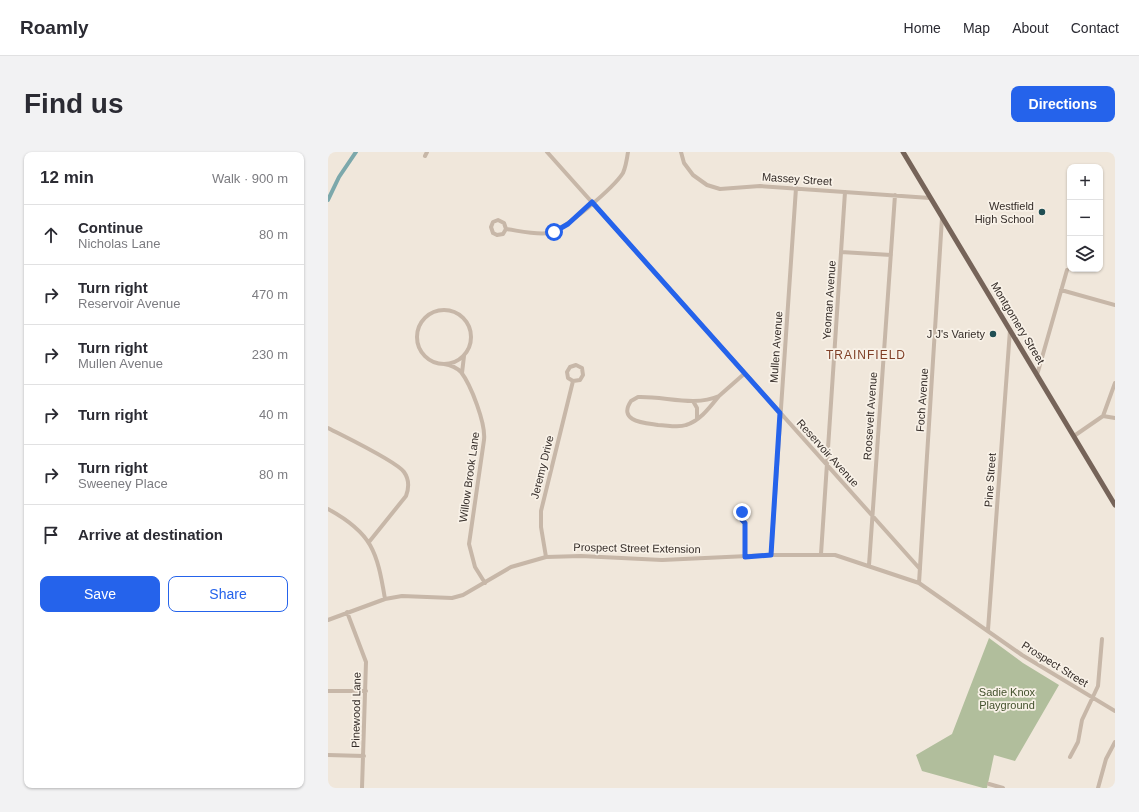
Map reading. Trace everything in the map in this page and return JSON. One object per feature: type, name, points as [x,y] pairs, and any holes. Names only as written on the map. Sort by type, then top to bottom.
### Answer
[{"type":"main road","name":"Montgomery Street","points":[[903,152],[1115,503]]},
{"type":"street","name":"Reservoir Avenue","points":[[547,152],[920,569]]},
{"type":"street","points":[[506,229],[538,234],[554,232],[568,224],[610,188],[621,175],[628,152]]},
{"type":"street","name":"Massey Street","points":[[681,152],[684,163],[693,175],[702,182],[714,188],[726,189],[760,186],[930,198]]},
{"type":"street","name":"Mullen Avenue","points":[[771,555],[796,188]]},
{"type":"street","name":"Yeoman Avenue","points":[[821,554],[845,192]]},
{"type":"street","name":"Roosevelt Avenue","points":[[869,565],[895,195]]},
{"type":"street","name":"Foch Avenue","points":[[919,583],[942,218]]},
{"type":"street","points":[[841,252],[891,255]]},
{"type":"street","points":[[1037,375],[1067,270]]},
{"type":"street","points":[[1061,290],[1115,305]]},
{"type":"street","points":[[444,364],[457,361],[464,356],[469,349],[472,340],[468,323],[459,314],[450,310],[433,312],[420,323],[417,336],[418,344],[428,359],[444,364],[454,367],[462,373]]},
{"type":"street","name":"Pine Street","points":[[988,630],[1010,330]]},
{"type":"street","points":[[462,373],[464,356]]},
{"type":"street","name":"Jeremy Drive","points":[[576,365],[582,368],[583,375],[580,380],[574,381],[568,378],[567,372],[570,367],[576,365]]},
{"type":"street","name":"Willow Brook Lane","points":[[462,373],[481,415],[484,427],[484,440],[469,544],[475,567],[486,583]]},
{"type":"street","points":[[719,396],[706,400],[693,401],[638,397],[631,401],[628,412],[632,420],[640,423],[679,426],[686,425],[697,419],[719,396],[744,374]]},
{"type":"street","name":"Jeremy Drive","points":[[546,557],[541,527],[541,511],[574,381]]},
{"type":"street","points":[[1074,436],[1103,416],[1115,383]]},
{"type":"street","points":[[693,401],[697,408],[697,419]]},
{"type":"street","points":[[1103,416],[1115,418]]},
{"type":"street","points":[[328,428],[397,465],[407,477],[408,484],[406,496],[369,542]]},
{"type":"street","points":[[328,509],[351,522],[369,542],[378,561],[385,599]]},
{"type":"street","points":[[742,512],[742,520],[745,523],[745,557]]},
{"type":"street","name":"Prospect Street Extension","points":[[328,620],[385,599],[402,596],[457,597],[486,583],[511,567],[546,557],[581,556],[662,560],[821,554],[835,555],[869,565],[919,583],[988,630]]},
{"type":"street","name":"Pinewood Lane","points":[[347,612],[366,662],[362,788]]},
{"type":"street","name":"Prospect Street","points":[[988,630],[1022,655],[1115,711]]},
{"type":"street","points":[[1070,757],[1078,742],[1082,720],[1094,698],[1098,686],[1102,639]]},
{"type":"street","points":[[328,691],[366,691]]},
{"type":"street","points":[[1098,788],[1106,759],[1115,742]]},
{"type":"street","points":[[328,755],[364,756]]},
{"type":"street","points":[[990,784],[1003,788]]},
{"type":"green space","name":"Sadie Knox Playground","points":[[989,638],[1023,663],[1059,685],[1015,761],[994,755],[987,788],[983,788],[922,771],[916,755],[952,734]]},
{"type":"waterway","points":[[328,200],[339,177],[356,152]]},
{"type":"place","name":"Westfield High School","points":[[1042,212]]},
{"type":"place","name":"J J's Variety","points":[[993,334]]},
{"type":"district","name":"TRAINFIELD","points":[[866,355]]},
{"type":"route","points":[[554,232],[568,224],[592,202],[780,413],[771,555],[745,557],[745,523],[742,520],[742,512]]}]
